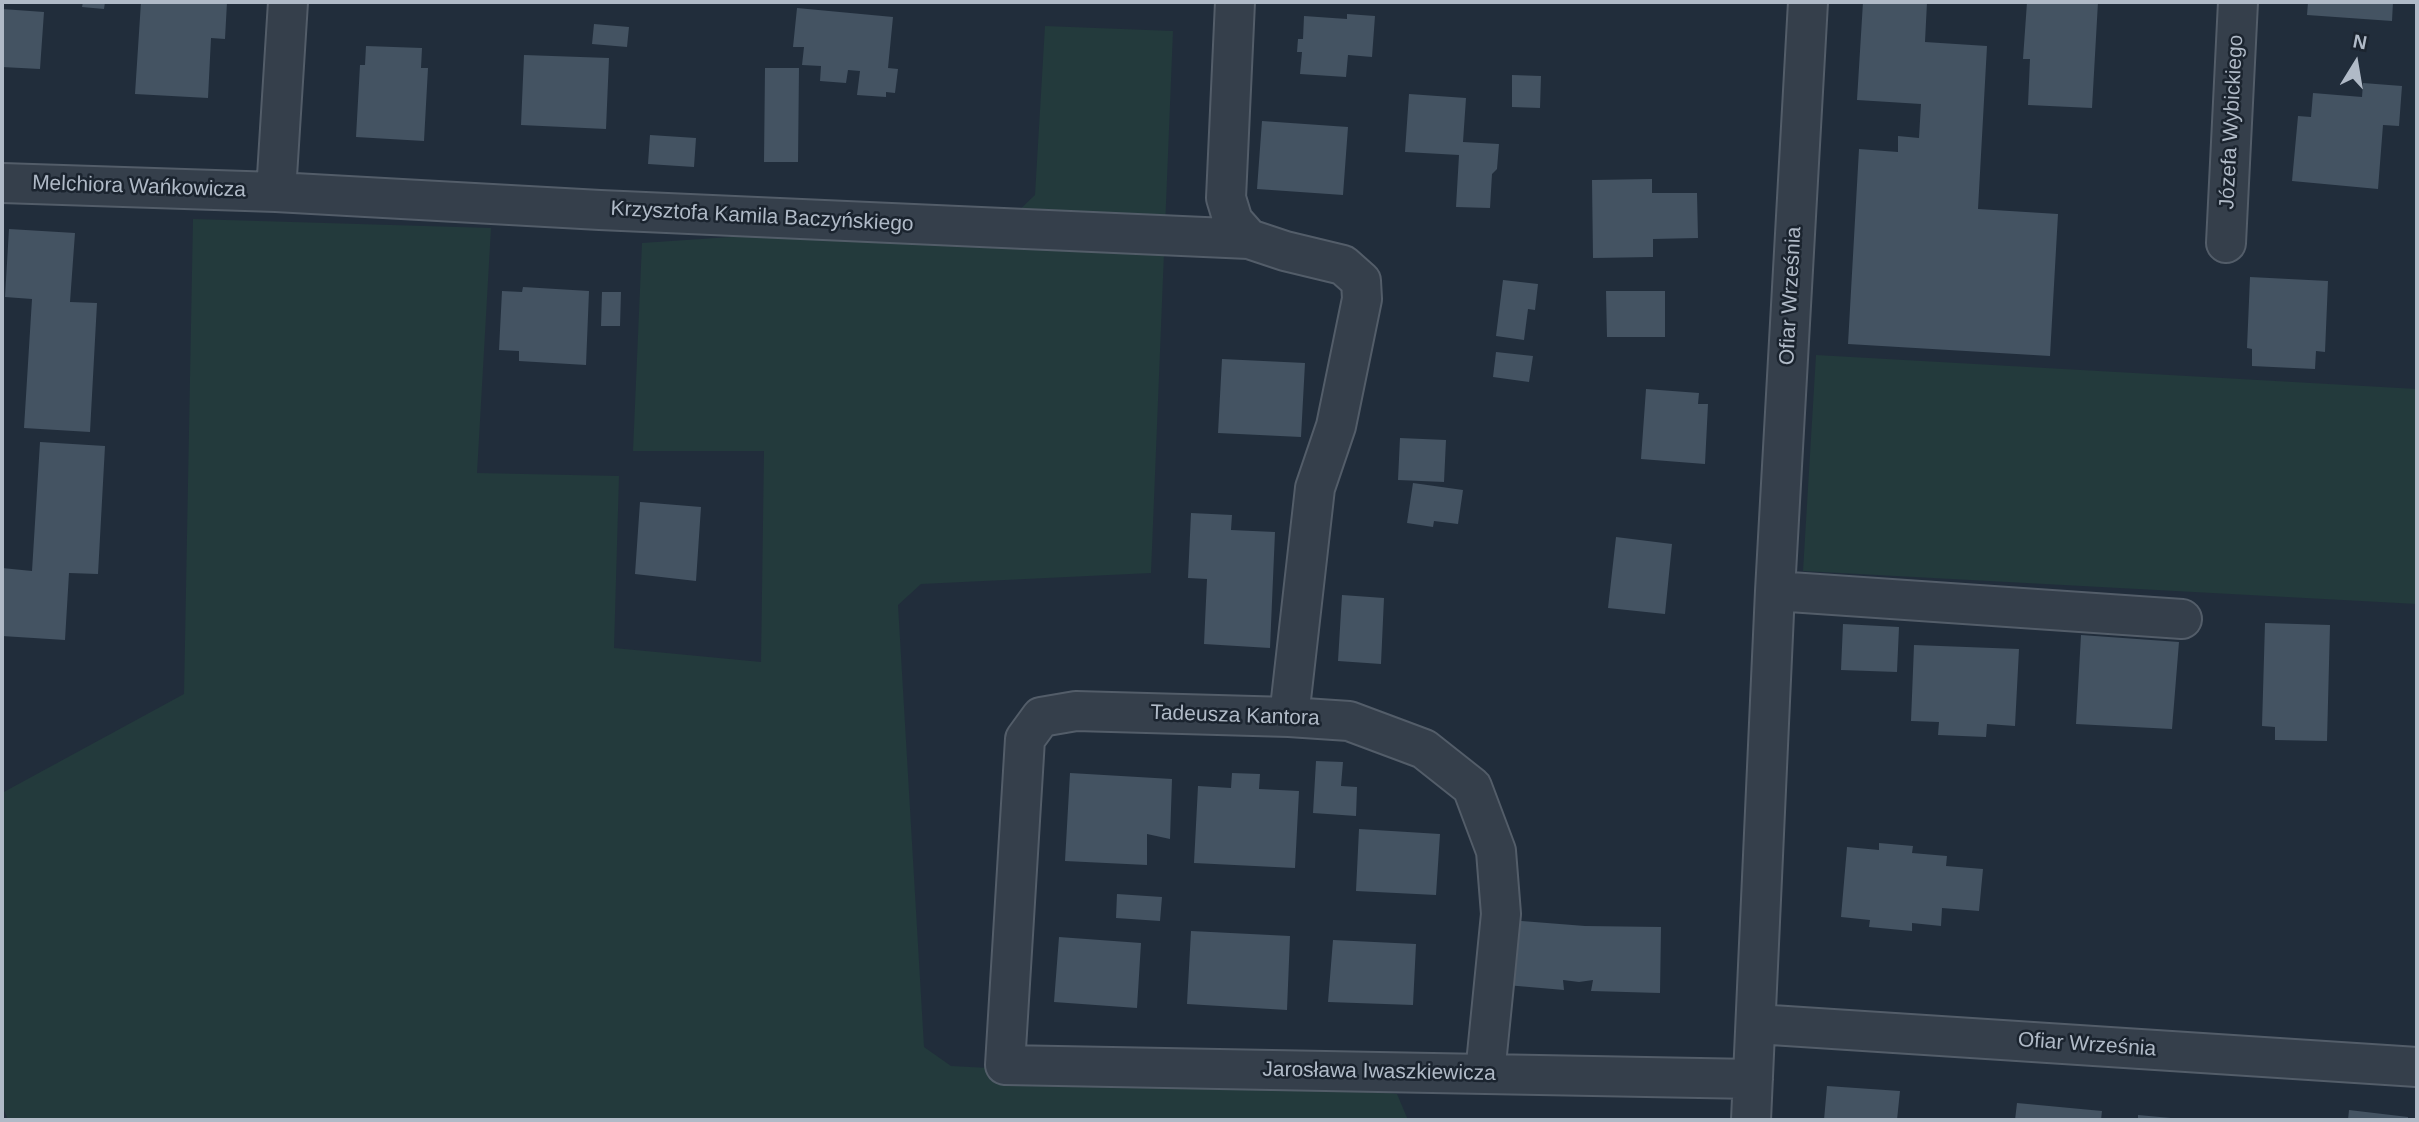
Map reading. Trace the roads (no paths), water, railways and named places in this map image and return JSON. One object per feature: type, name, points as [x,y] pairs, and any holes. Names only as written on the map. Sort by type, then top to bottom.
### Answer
[{"type":"street","points":[[276,192],[288,2]]},
{"type":"street","points":[[1235,2],[1226,198],[1233,221],[1249,239]]},
{"type":"street","name":"Ofiar Września","points":[[1751,1120],[1775,591],[1808,2]]},
{"type":"street","name":"Józefa Wybickiego","points":[[2226,243],[2238,2]]},
{"type":"street","name":"Melchiora Wańkowicza","points":[[2,183],[276,192]]},
{"type":"street","name":"Krzysztofa Kamila Baczyńskiego","points":[[276,192],[614,211],[1249,239],[1343,265],[1361,281],[1362,299],[1336,426],[1315,488],[1289,717]]},
{"type":"street","points":[[1775,591],[2182,619]]},
{"type":"street","name":"Tadeusza Kantora","points":[[1005,1065],[1025,739],[1041,718],[1076,711],[1349,721],[1424,749],[1472,787],[1496,851],[1501,914],[1485,1074]]},
{"type":"street","name":"Ofiar Września","points":[[1756,1024],[2417,1067]]},
{"type":"street","name":"Jarosława Iwaszkiewicza","points":[[1005,1065],[1753,1079]]}]
